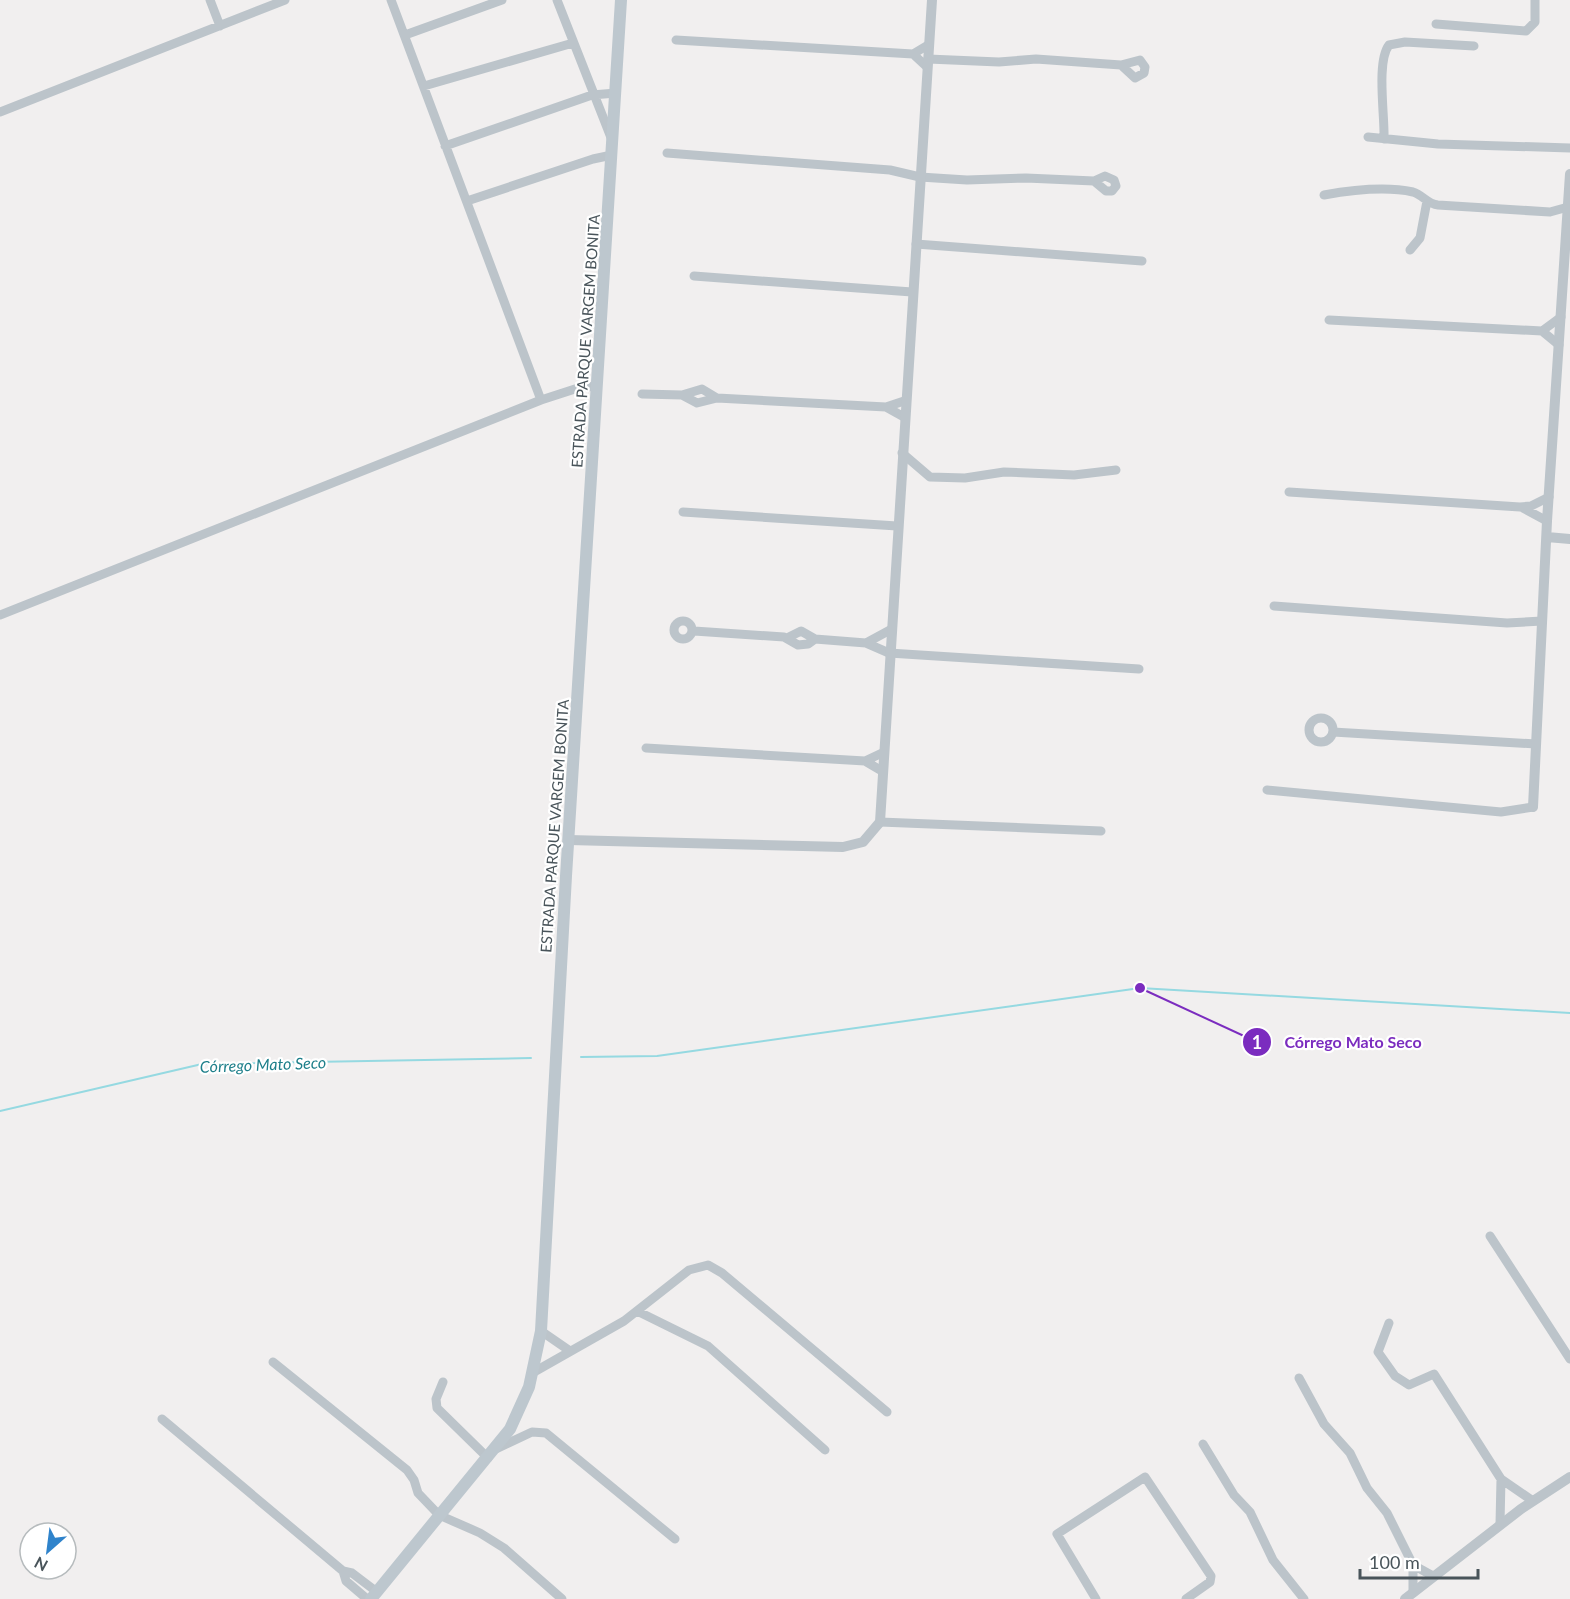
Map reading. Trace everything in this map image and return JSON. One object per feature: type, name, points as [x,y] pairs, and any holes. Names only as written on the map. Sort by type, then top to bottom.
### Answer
[{"type":"main road","name":"ESTRADA PARQUE VARGEM BONITA","points":[[372,1597],[492,1454],[521,1410],[534,1372],[541,1331],[621,0]]},
{"type":"street","points":[[210,0],[220,26]]},
{"type":"street","points":[[0,112],[285,0]]},
{"type":"street","points":[[392,0],[541,400]]},
{"type":"street","points":[[405,35],[502,0]]},
{"type":"street","points":[[467,201],[593,159],[613,149],[557,0]]},
{"type":"street","points":[[569,840],[843,847],[863,842],[880,822],[882,753],[901,478],[904,401],[932,0]]},
{"type":"street","points":[[1436,24],[1526,31],[1535,22],[1534,0]]},
{"type":"street","points":[[676,39],[913,54],[927,63],[1036,59],[1121,65]]},
{"type":"street","points":[[1384,139],[1383,69],[1384,52],[1389,45],[1405,42],[1474,46]]},
{"type":"street","points":[[424,86],[573,43]]},
{"type":"street","points":[[913,54],[928,45]]},
{"type":"street","points":[[445,146],[592,95],[616,93]]},
{"type":"street","points":[[1368,137],[1438,144],[1570,148]]},
{"type":"street","points":[[667,153],[890,170],[920,177],[1094,181]]},
{"type":"street","points":[[1267,790],[1501,812],[1533,807],[1547,521],[1570,174]]},
{"type":"street","points":[[1324,195],[1363,190],[1399,191],[1416,193],[1438,205],[1550,212],[1568,207]]},
{"type":"street","points":[[1410,250],[1419,238],[1427,201]]},
{"type":"street","points":[[1550,212],[1566,222]]},
{"type":"street","points":[[916,244],[1142,261]]},
{"type":"street","points":[[694,276],[912,292]]},
{"type":"street","points":[[1542,331],[1561,317]]},
{"type":"street","points":[[1329,320],[1542,331],[1559,345]]},
{"type":"street","points":[[0,615],[541,400],[578,388],[596,386]]},
{"type":"street","points":[[642,394],[682,395],[702,389],[717,398]]},
{"type":"street","points":[[682,395],[697,403],[717,398],[886,407],[904,401]]},
{"type":"street","points":[[886,407],[904,417]]},
{"type":"street","points":[[902,453],[920,471],[930,477],[965,478],[1004,472],[1074,475],[1116,470]]},
{"type":"street","points":[[901,478],[920,471]]},
{"type":"street","points":[[1288,492],[1520,507],[1531,506],[1549,497]]},
{"type":"street","points":[[1520,507],[1547,521]]},
{"type":"street","points":[[683,512],[897,526]]},
{"type":"street","points":[[1547,537],[1570,539]]},
{"type":"street","points":[[1274,606],[1507,623],[1542,621]]},
{"type":"street","points":[[866,643],[890,630]]},
{"type":"street","points":[[694,631],[787,638],[801,631],[815,639],[866,643],[889,653],[1139,669]]},
{"type":"street","points":[[787,638],[794,644],[803,646],[815,639]]},
{"type":"street","points":[[1333,732],[1536,744]]},
{"type":"street","points":[[646,748],[865,761],[882,771]]},
{"type":"street","points":[[865,761],[882,753]]},
{"type":"street","points":[[880,822],[1101,831]]},
{"type":"street","points":[[1490,1236],[1570,1359]]},
{"type":"street","points":[[534,1372],[637,1311],[689,1270],[699,1266],[712,1266],[887,1412]]},
{"type":"street","points":[[637,1311],[708,1346],[825,1450]]},
{"type":"street","points":[[1389,1323],[1378,1352],[1395,1376],[1409,1385],[1434,1374],[1501,1479],[1533,1501]]},
{"type":"street","points":[[541,1331],[570,1351]]},
{"type":"street","points":[[273,1362],[407,1470],[414,1480],[418,1493],[439,1515],[480,1533],[504,1548],[562,1599]]},
{"type":"street","points":[[1299,1378],[1324,1424],[1350,1453],[1367,1488],[1387,1514],[1413,1564],[1433,1576]]},
{"type":"street","points":[[443,1382],[436,1399],[437,1408],[492,1454],[532,1432],[546,1433],[675,1539]]},
{"type":"street","points":[[162,1419],[343,1571],[352,1573],[372,1597]]},
{"type":"street","points":[[1203,1444],[1234,1495],[1250,1512],[1273,1560],[1304,1599]]},
{"type":"street","points":[[1096,1599],[1057,1534],[1145,1477],[1211,1576],[1210,1582],[1186,1599]]},
{"type":"street","points":[[1409,1597],[1500,1524],[1570,1477]]},
{"type":"street","points":[[1500,1524],[1501,1479]]},
{"type":"street","points":[[1409,1597],[1413,1564]]},
{"type":"waterway","name":"Córrego Mato Seco","points":[[581,1057],[657,1056],[1140,988],[1570,1013]]},
{"type":"waterway","name":"Córrego Mato Seco","points":[[0,1111],[202,1064],[531,1058]]},
{"type":"place","name":"Córrego Mato Seco","points":[[1140,988]]}]
